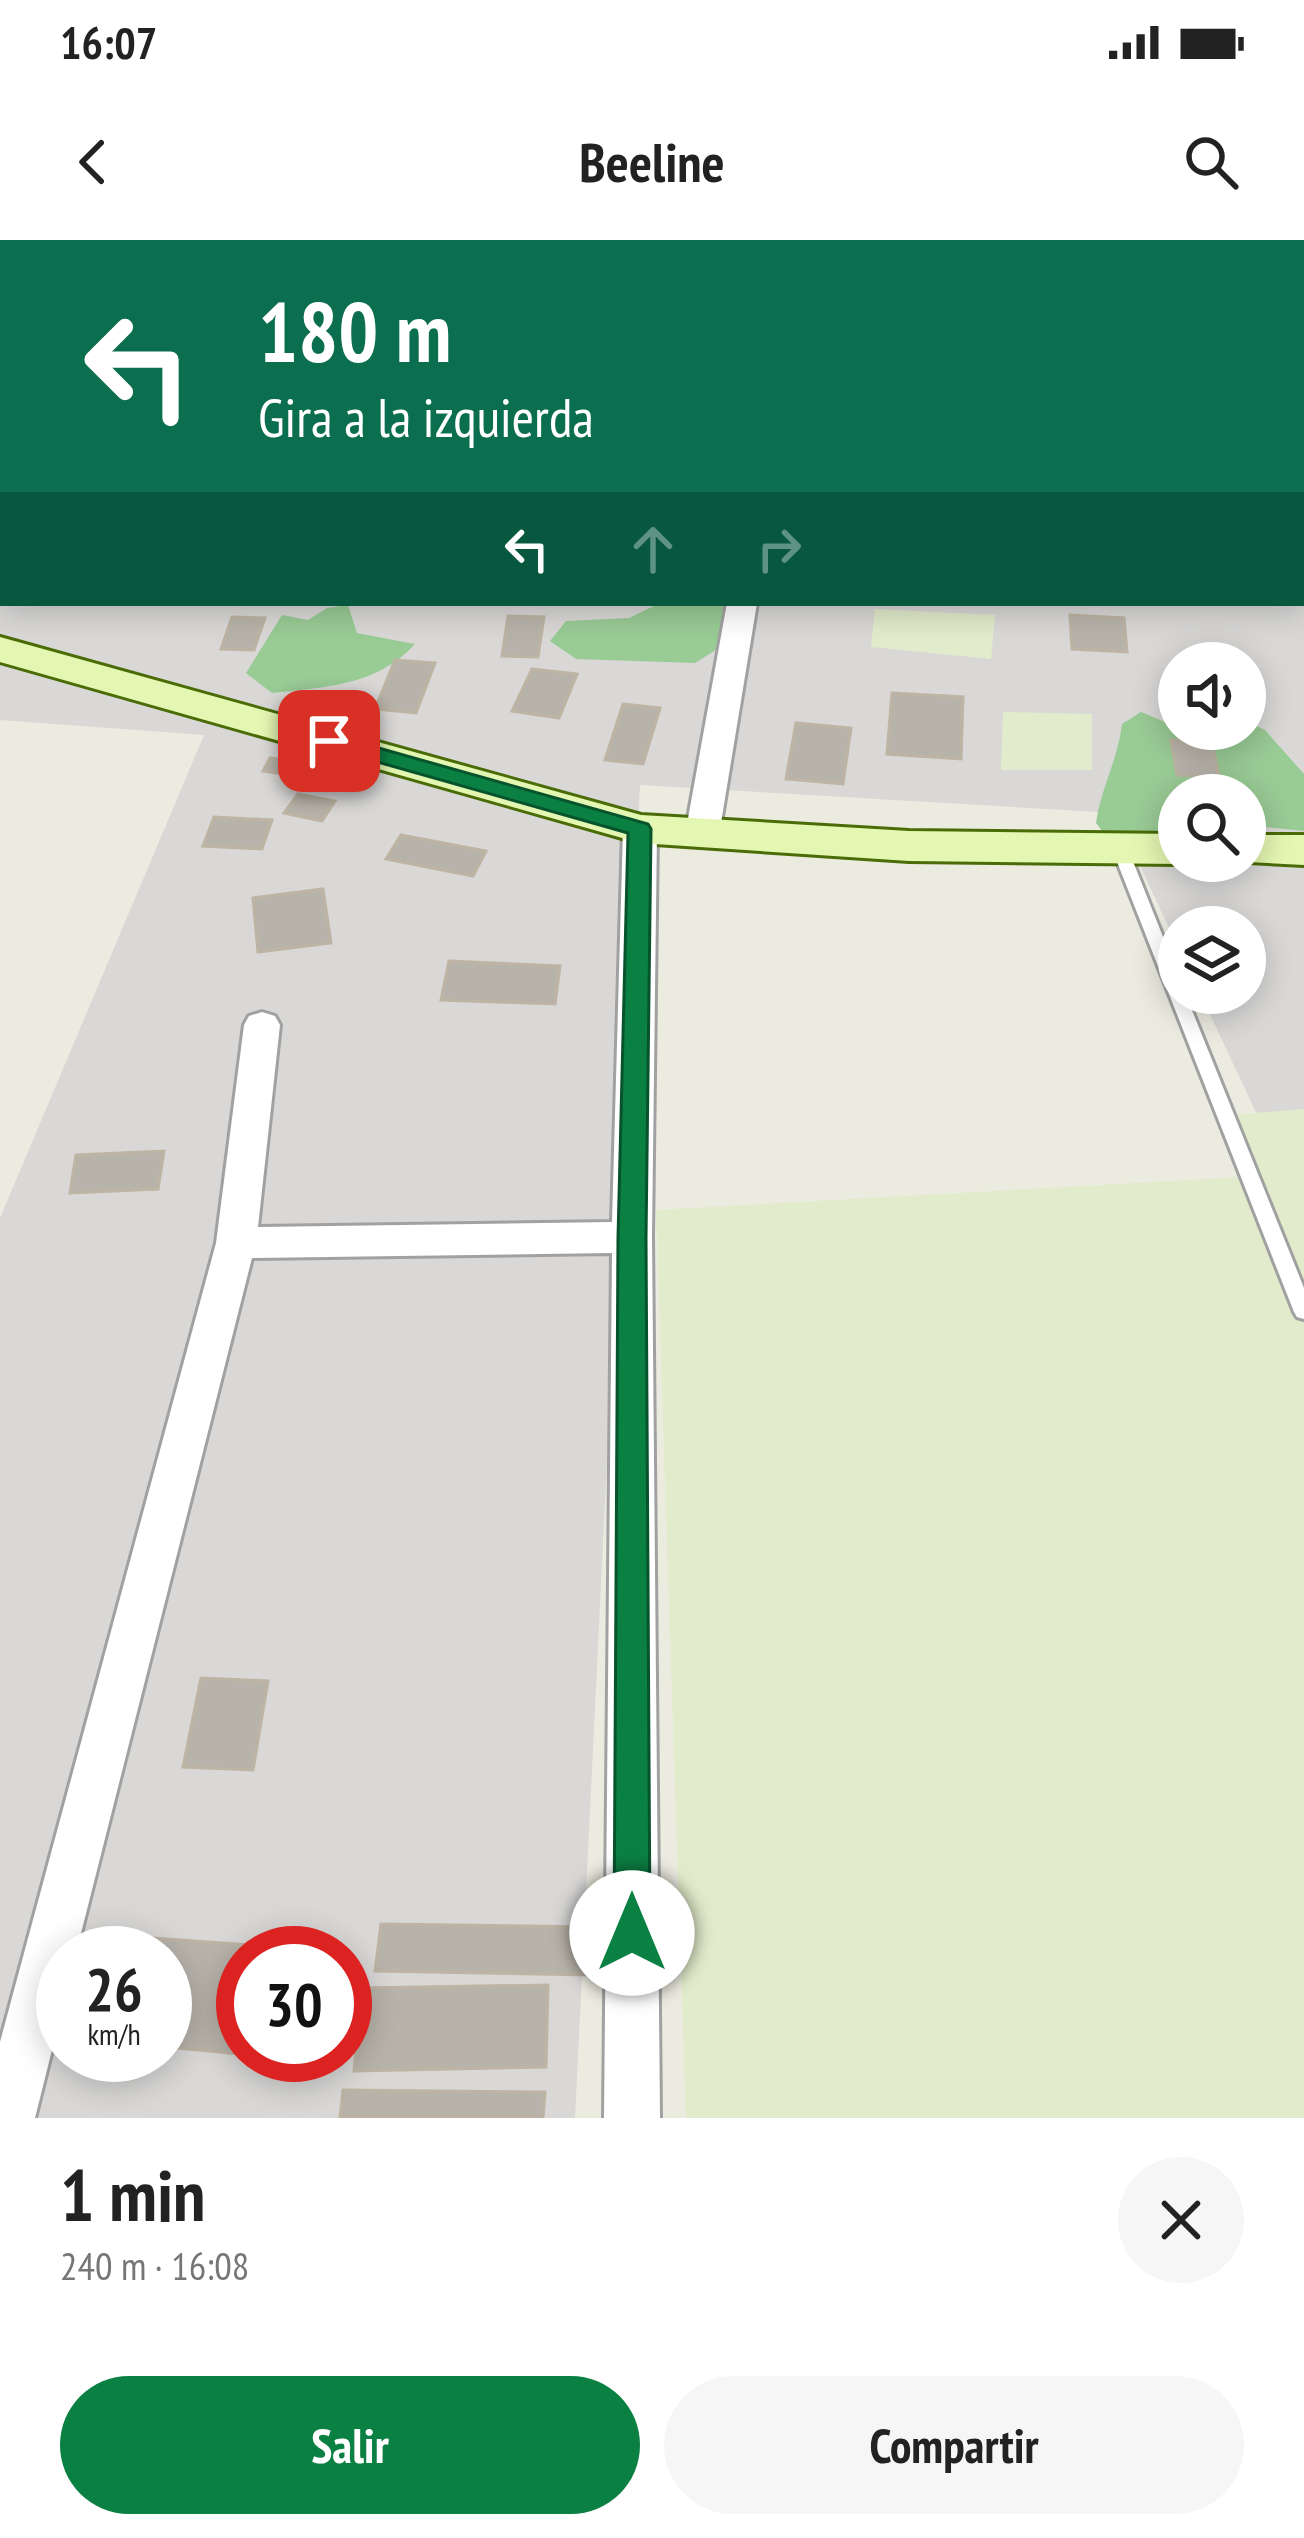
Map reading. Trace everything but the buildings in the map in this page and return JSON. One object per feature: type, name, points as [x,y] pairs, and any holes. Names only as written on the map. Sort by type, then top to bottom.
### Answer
[{"type":"street","points":[[702,835],[741,606]]},
{"type":"street","points":[[0,649],[640,829],[909,847],[1158,849]]},
{"type":"street","points":[[632,2118],[632,1238],[640,829]]},
{"type":"street","points":[[1266,850],[1304,850]]},
{"type":"street","points":[[7,2118],[236,1244],[262,1025]]},
{"type":"street","points":[[236,1244],[632,1238]]},
{"type":"lane","points":[[1120,849],[1304,1312]]},
{"type":"shaded area","points":[[0,606],[1304,606],[1304,1215],[1210,1014],[1266,1014],[1266,906],[1159,906],[1115,813],[640,785],[575,2118],[0,2118],[0,1218],[204,735],[0,720]]},
{"type":"green space","points":[[348,606],[357,633],[415,644],[384,669],[331,686],[272,693],[246,673],[282,615],[308,620],[327,608]]},
{"type":"green space","points":[[654,606],[724,606],[722,616],[730,641],[695,663],[576,659],[550,641],[566,621],[629,618]]},
{"type":"green space","points":[[875,609],[995,615],[991,659],[871,647]]},
{"type":"green space","points":[[1003,712],[1092,714],[1092,770],[1001,770]]},
{"type":"green space","points":[[1141,712],[1158,719],[1158,750],[1266,750],[1266,731],[1304,774],[1304,831],[1266,827],[1266,774],[1158,774],[1158,838],[1111,842],[1096,823],[1122,724]]},
{"type":"green space","points":[[1304,1109],[1304,2118],[686,2118],[656,1210],[1243,1177],[1230,1115]]},
{"type":"route","points":[[329,741],[640,829],[632,1238],[632,1933]]}]
